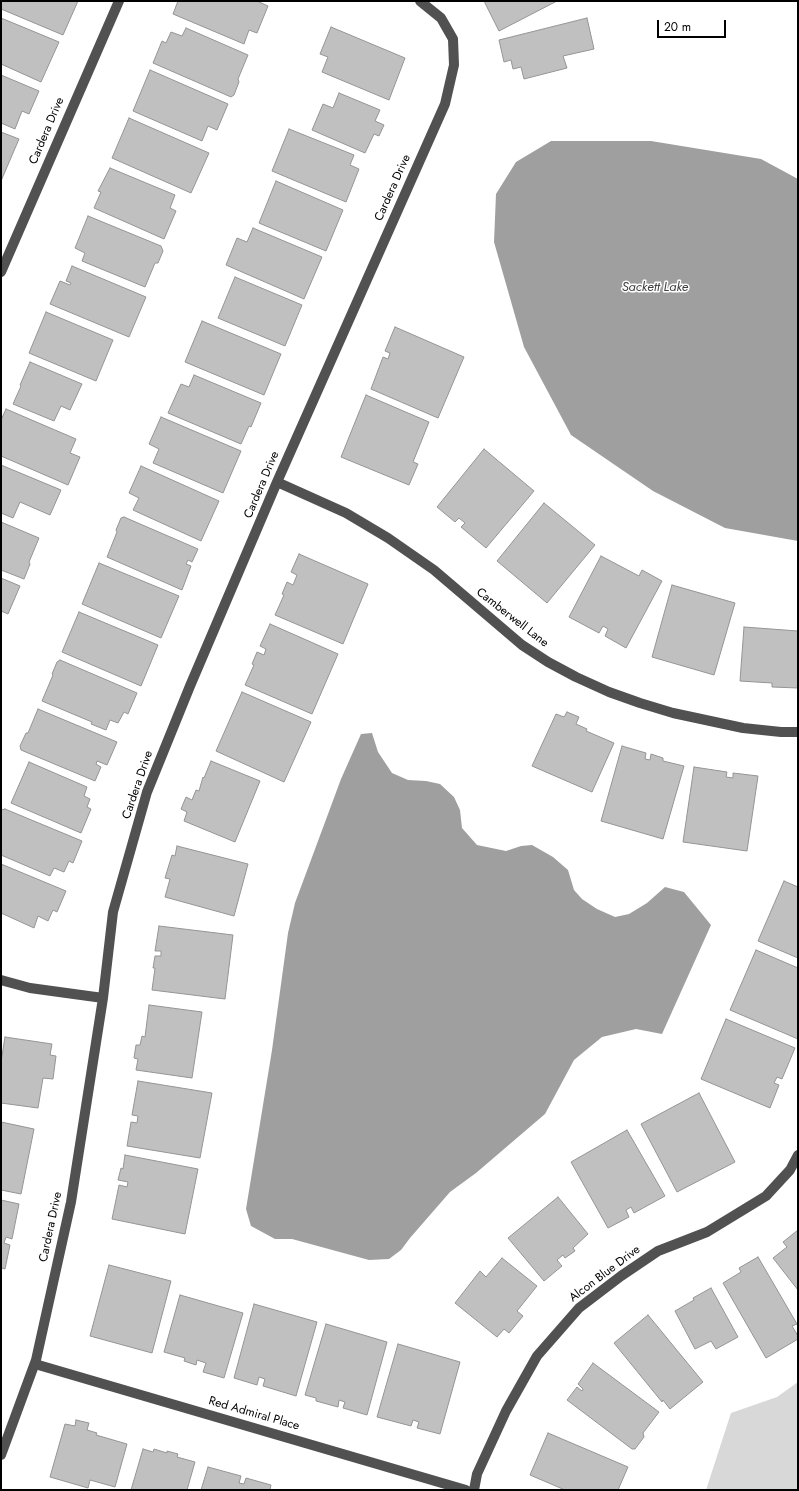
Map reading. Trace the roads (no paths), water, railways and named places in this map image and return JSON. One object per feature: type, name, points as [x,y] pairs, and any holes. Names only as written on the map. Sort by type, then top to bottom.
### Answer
[{"type":"street","name":"Cardera Drive","points":[[1,272],[119,1]]},
{"type":"street","name":"Cardera Drive","points":[[1,1455],[35,1364],[71,1202],[102,998],[113,912],[147,792],[190,686],[277,482],[445,104],[454,65],[453,39],[441,18],[420,1]]},
{"type":"street","name":"Camberwell Lane","points":[[277,482],[346,513],[388,538],[434,570],[522,645],[548,662],[609,692],[673,713],[743,728],[780,732],[798,732]]},
{"type":"street","points":[[1,980],[30,988],[102,998]]},
{"type":"street","name":"Alcon Blue Drive","points":[[474,1490],[477,1474],[506,1411],[537,1356],[579,1308],[621,1276],[658,1251],[707,1232],[766,1196],[790,1170],[798,1155]]},
{"type":"street","name":"Red Admiral Place","points":[[35,1364],[466,1490]]},
{"type":"water","name":"Sackett Lake","points":[[551,141],[651,141],[761,159],[798,179],[798,541],[725,528],[653,491],[571,435],[524,347],[494,242],[496,194],[516,162]]},
{"type":"water","points":[[372,733],[378,752],[392,773],[408,780],[426,781],[440,784],[454,797],[460,810],[462,828],[477,845],[506,851],[521,846],[532,845],[553,857],[568,870],[574,890],[582,899],[597,909],[615,917],[629,914],[647,903],[665,887],[684,892],[711,925],[662,1034],[636,1029],[602,1037],[574,1060],[545,1114],[476,1173],[450,1192],[401,1250],[389,1259],[369,1260],[292,1239],[275,1239],[251,1226],[246,1209],[272,1050],[288,933],[295,903],[341,779],[361,734]]}]
